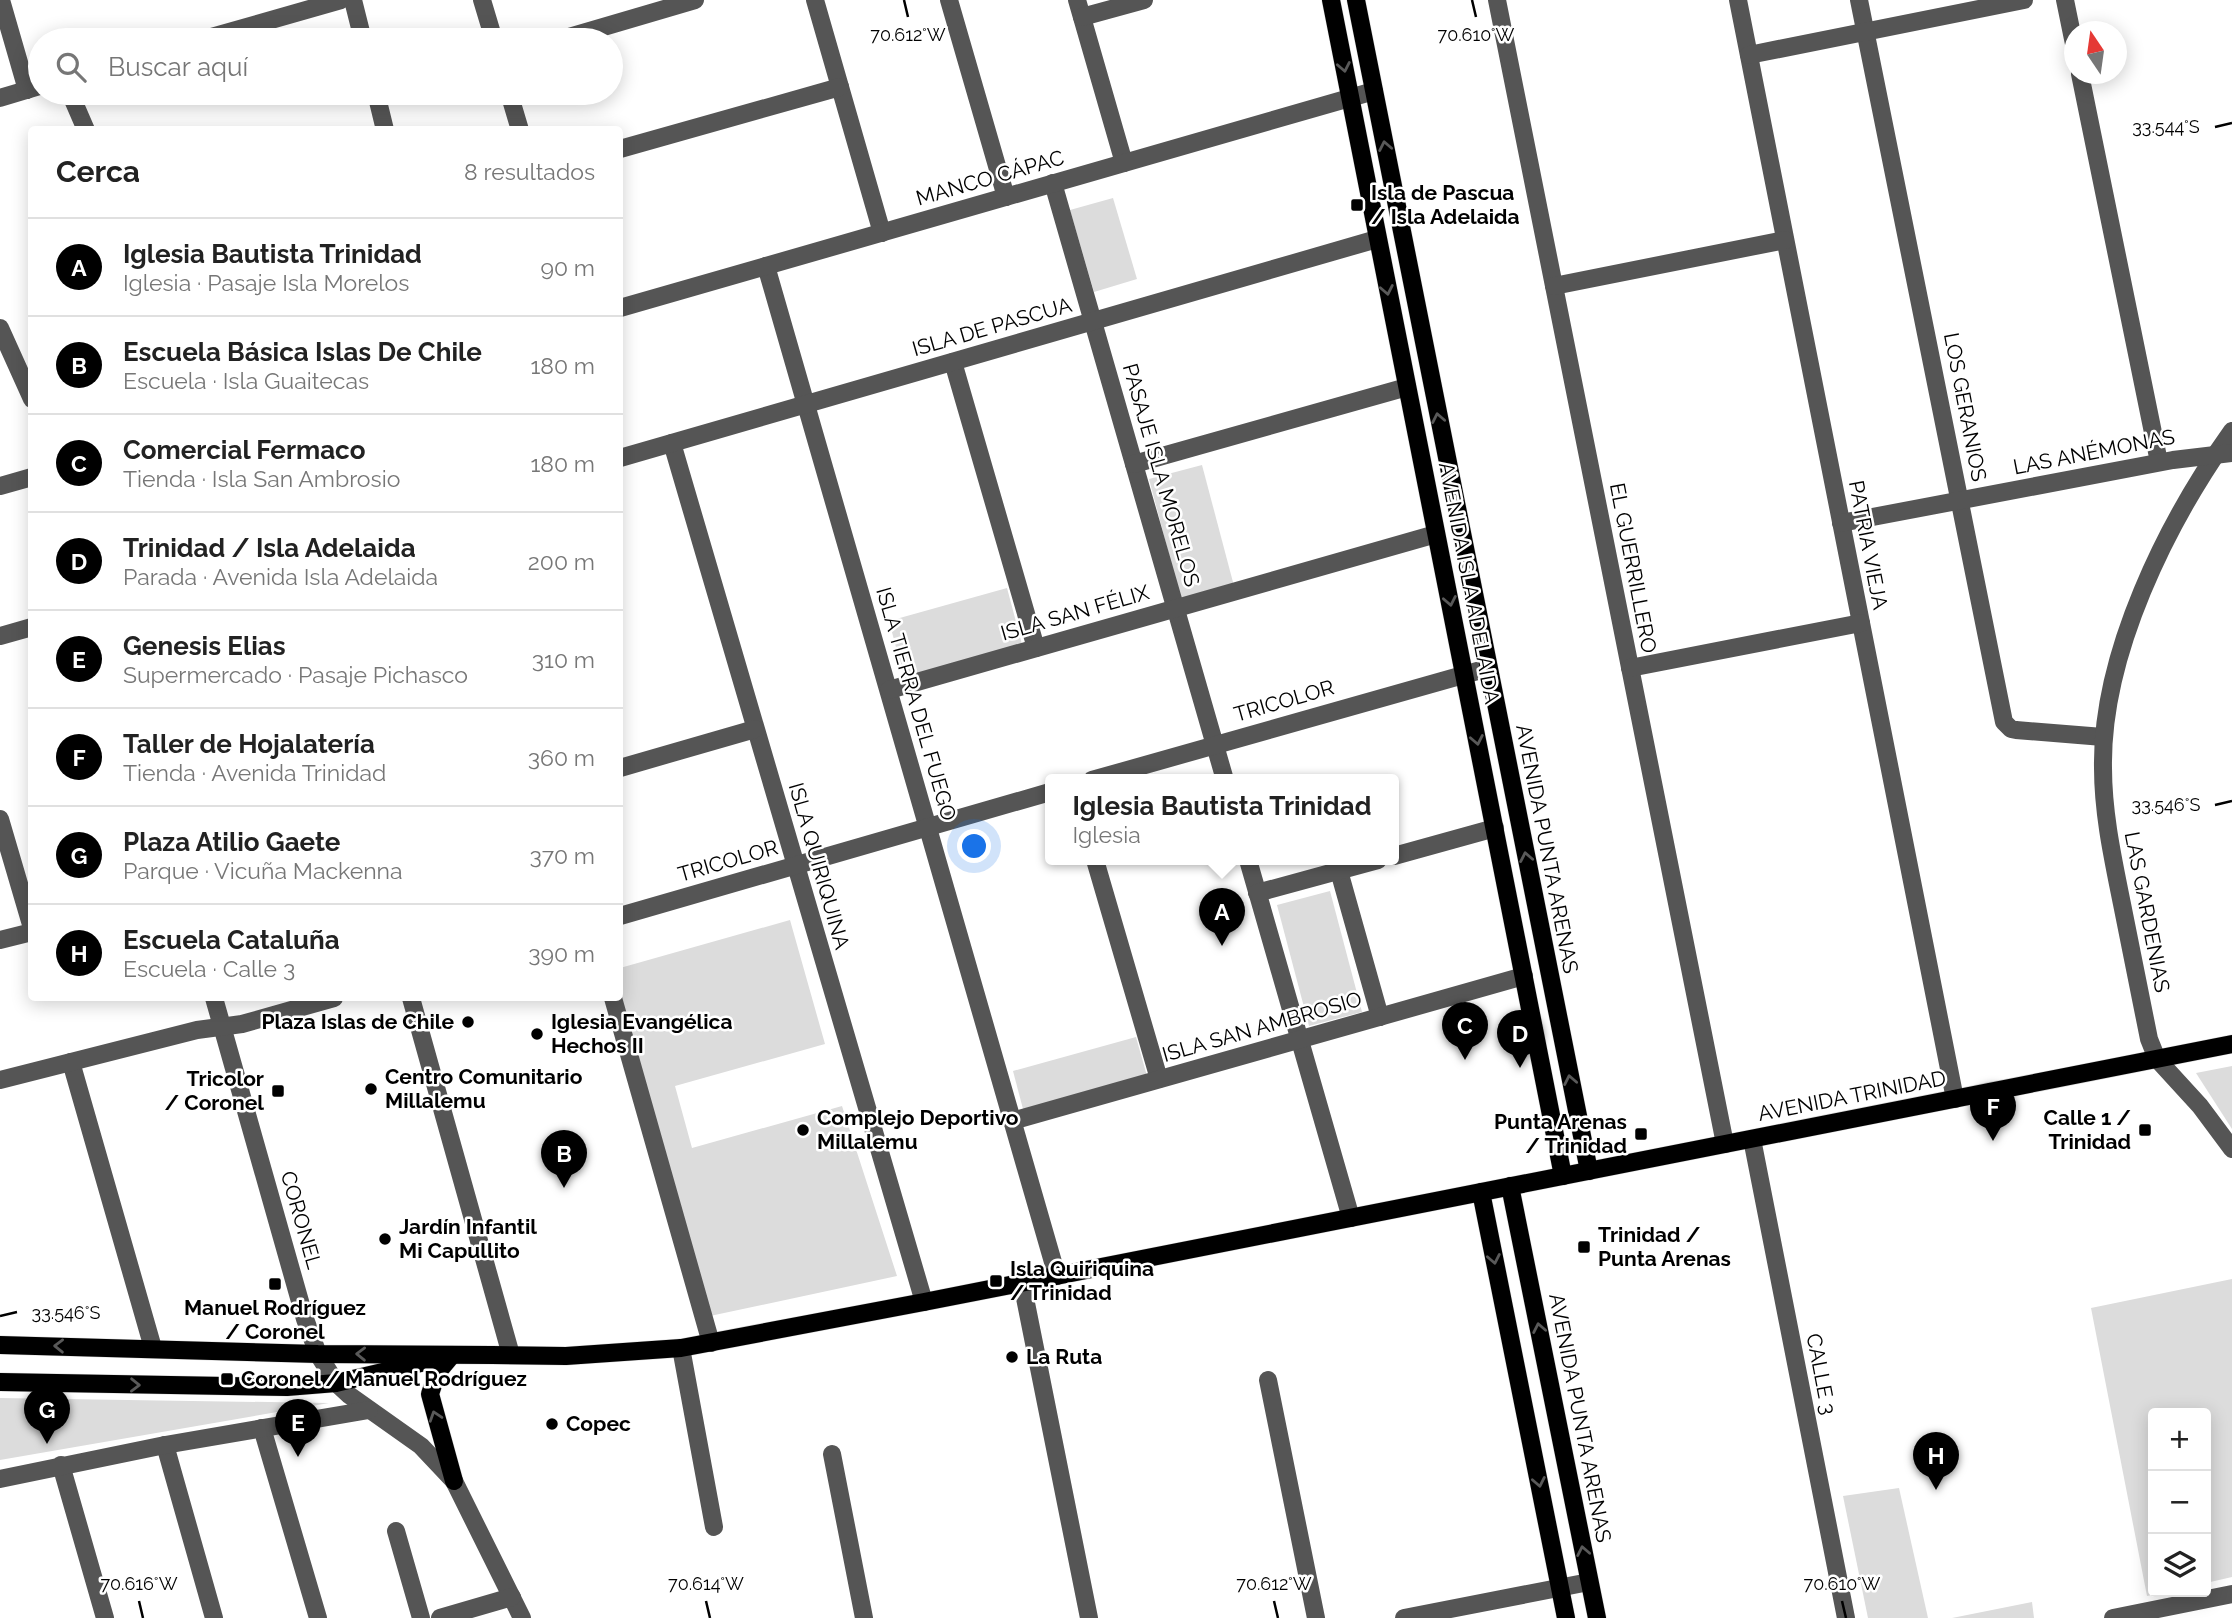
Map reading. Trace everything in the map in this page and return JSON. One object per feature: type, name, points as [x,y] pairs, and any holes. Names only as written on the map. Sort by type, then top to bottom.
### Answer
[{"type":"main road","name":"AVENIDA ISLA ADELAIDA","points":[[1331,0],[1563,1175]]},
{"type":"main road","name":"AVENIDA PUNTA ARENAS","points":[[1356,0],[1589,1171]]},
{"type":"main road","name":"AVENIDA TRINIDAD","points":[[452,1355],[611,1354],[711,1343],[2232,1044]]},
{"type":"main road","name":"AVENIDA PUNTA ARENAS","points":[[1510,1186],[1597,1618]]},
{"type":"main road","points":[[1481,1192],[1566,1618]]},
{"type":"main road","points":[[0,1344],[318,1354],[452,1355]]},
{"type":"main road","points":[[0,1382],[274,1388],[336,1383],[452,1355]]},
{"type":"main road","points":[[452,1355],[437,1373],[430,1394],[454,1481]]},
{"type":"street","points":[[1,0],[28,74]]},
{"type":"street","points":[[243,28],[341,0]]},
{"type":"street","points":[[353,0],[360,28]]},
{"type":"street","points":[[482,0],[490,28]]},
{"type":"street","points":[[600,28],[695,0]]},
{"type":"street","points":[[815,0],[882,233]]},
{"type":"street","points":[[949,0],[1006,197]]},
{"type":"street","points":[[1124,163],[1080,9],[1144,0]]},
{"type":"street","name":"EL GUERRILLERO","points":[[1497,0],[1725,1144]]},
{"type":"street","name":"PATRIA VIEJA","points":[[1738,0],[1955,1099]]},
{"type":"street","name":"LOS GERANIOS","points":[[1860,0],[2004,722],[2016,730],[2103,737]]},
{"type":"street","points":[[1748,55],[2024,0]]},
{"type":"street","points":[[2066,0],[2070,21]]},
{"type":"street","points":[[2082,84],[2159,462]]},
{"type":"street","points":[[623,148],[840,87]]},
{"type":"street","points":[[0,98],[28,90]]},
{"type":"street","name":"MANCO CÁPAC","points":[[623,307],[1374,91]]},
{"type":"street","points":[[75,105],[84,126]]},
{"type":"street","points":[[379,105],[384,126]]},
{"type":"street","points":[[513,105],[519,126]]},
{"type":"street","name":"PASAJE ISLA MORELOS","points":[[1053,183],[1223,774]]},
{"type":"street","name":"ISLA DE PASCUA","points":[[623,457],[1377,239]]},
{"type":"street","points":[[1554,286],[1785,240]]},
{"type":"street","name":"ISLA TIERRA DEL FUEGO","points":[[766,265],[1057,1276]]},
{"type":"street","points":[[0,328],[28,390]]},
{"type":"street","points":[[953,362],[1036,648]]},
{"type":"street","points":[[1134,464],[1407,387]]},
{"type":"street","name":"LAS GARDENIAS","points":[[2232,431],[2224,454],[2178,518],[2141,596],[2117,665],[2103,737],[2104,801],[2111,851],[2149,1039],[2157,1059],[2200,1106],[2232,1149]]},
{"type":"street","name":"ISLA QUIRIQUINA","points":[[672,443],[924,1303]]},
{"type":"street","name":"LAS ANÉMONAS","points":[[1840,523],[2159,462],[2224,454]]},
{"type":"street","points":[[0,486],[28,478]]},
{"type":"street","name":"ISLA SAN FÉLIX","points":[[888,690],[1436,534]]},
{"type":"street","points":[[1630,668],[1861,623]]},
{"type":"street","points":[[0,636],[28,628]]},
{"type":"street","name":"TRICOLOR","points":[[1113,774],[1488,668]]},
{"type":"street","points":[[623,767],[755,729]]},
{"type":"street","name":"TRICOLOR","points":[[623,915],[1045,794]]},
{"type":"street","points":[[1399,855],[1495,828]]},
{"type":"street","points":[[1,829],[28,917]]},
{"type":"street","points":[[1095,865],[1159,1079]]},
{"type":"street","points":[[1249,865],[1351,1218]]},
{"type":"street","points":[[1257,893],[1360,865]]},
{"type":"street","points":[[1339,871],[1380,1017]]},
{"type":"street","points":[[0,940],[28,931]]},
{"type":"street","name":"ISLA SAN AMBROSIO","points":[[1012,1121],[1524,976]]},
{"type":"street","name":"CORONEL","points":[[215,1001],[305,1319],[318,1354],[336,1383],[421,1446],[454,1481],[522,1618]]},
{"type":"street","points":[[0,1080],[197,1030],[242,1024],[323,1001]]},
{"type":"street","points":[[412,1001],[511,1355]]},
{"type":"street","points":[[614,1001],[711,1343]]},
{"type":"street","points":[[71,1062],[153,1348]]},
{"type":"street","name":"CALLE 3","points":[[1752,1139],[1846,1618]]},
{"type":"street","points":[[1022,1283],[1089,1618]]},
{"type":"street","points":[[681,1348],[715,1527]]},
{"type":"street","points":[[1268,1380],[1316,1618]]},
{"type":"street","points":[[0,1479],[165,1445],[369,1410]]},
{"type":"street","points":[[262,1427],[318,1618]]},
{"type":"street","points":[[165,1445],[214,1618]]},
{"type":"street","points":[[832,1454],[864,1618]]},
{"type":"street","points":[[0,1470],[61,1465]]},
{"type":"street","points":[[61,1465],[105,1618]]},
{"type":"street","points":[[396,1531],[421,1618]]},
{"type":"street","points":[[1405,1618],[1589,1582]]},
{"type":"street","points":[[2113,1618],[2232,1594]]},
{"type":"street","points":[[440,1618],[512,1597]]},
{"type":"shaded area","points":[[1113,198],[1137,279],[1094,292],[1070,210]]},
{"type":"shaded area","points":[[1202,465],[1234,586],[1181,600],[1149,479]]},
{"type":"shaded area","points":[[1007,588],[1023,648],[905,681],[889,621]]},
{"type":"shaded area","points":[[1330,891],[1362,1012],[1309,1026],[1277,905]]},
{"type":"shaded area","name":"Complejo Deportivo Millalemu","points":[[790,920],[825,1044],[675,1086],[692,1148],[842,1106],[897,1276],[710,1316],[622,1001],[623,967]]},
{"type":"shaded area","points":[[1136,1037],[1147,1076],[1023,1109],[1013,1071]]},
{"type":"shaded area","points":[[2232,1066],[2232,1129],[2196,1073]]},
{"type":"shaded area","points":[[2232,1279],[2232,1577],[2211,1582],[2211,1408],[2148,1408],[2147,1596],[2091,1308]]},
{"type":"shaded area","points":[[0,1398],[329,1403],[0,1460]]},
{"type":"shaded area","points":[[1899,1488],[1928,1618],[1868,1618],[1843,1496]]},
{"type":"shaded area","points":[[2032,1602],[2034,1618],[1952,1618]]},
{"type":"place","name":"Isla de Pascua / Isla Adelaida","points":[[1357,205]]},
{"type":"place","name":"Iglesia Bautista Trinidad","points":[[1222,946]]},
{"type":"place","name":"Plaza Islas de Chile","points":[[468,1022]]},
{"type":"place","name":"Iglesia Evangélica Hechos II","points":[[537,1034]]},
{"type":"place","name":"Comercial Fermaco","points":[[1465,1060]]},
{"type":"place","name":"Trinidad / Isla Adelaida","points":[[1520,1068]]},
{"type":"place","name":"Centro Comunitario Millalemu","points":[[371,1089]]},
{"type":"place","name":"Tricolor / Coronel","points":[[278,1091]]},
{"type":"place","name":"Complejo Deportivo Millalemu","points":[[803,1130]]},
{"type":"place","name":"Calle 1 / Trinidad","points":[[2145,1130]]},
{"type":"place","name":"Punta Arenas / Trinidad","points":[[1641,1134]]},
{"type":"place","name":"Taller de Hojalatería","points":[[1993,1141]]},
{"type":"place","name":"Escuela Básica Islas De Chile","points":[[564,1188]]},
{"type":"place","name":"Jardín Infantil Mi Capullito","points":[[385,1239]]},
{"type":"place","name":"Trinidad / Punta Arenas","points":[[1584,1247]]},
{"type":"place","name":"Isla Quiriquina / Trinidad","points":[[996,1281]]},
{"type":"place","name":"Manuel Rodríguez / Coronel","points":[[275,1284]]},
{"type":"place","name":"La Ruta","points":[[1012,1357]]},
{"type":"place","name":"Coronel / Manuel Rodríguez","points":[[227,1379]]},
{"type":"place","name":"Copec","points":[[552,1424]]},
{"type":"place","name":"Plaza Atilio Gaete","points":[[47,1444]]},
{"type":"place","name":"Genesis Elias","points":[[298,1457]]},
{"type":"place","name":"Escuela Cataluña","points":[[1936,1490]]}]
